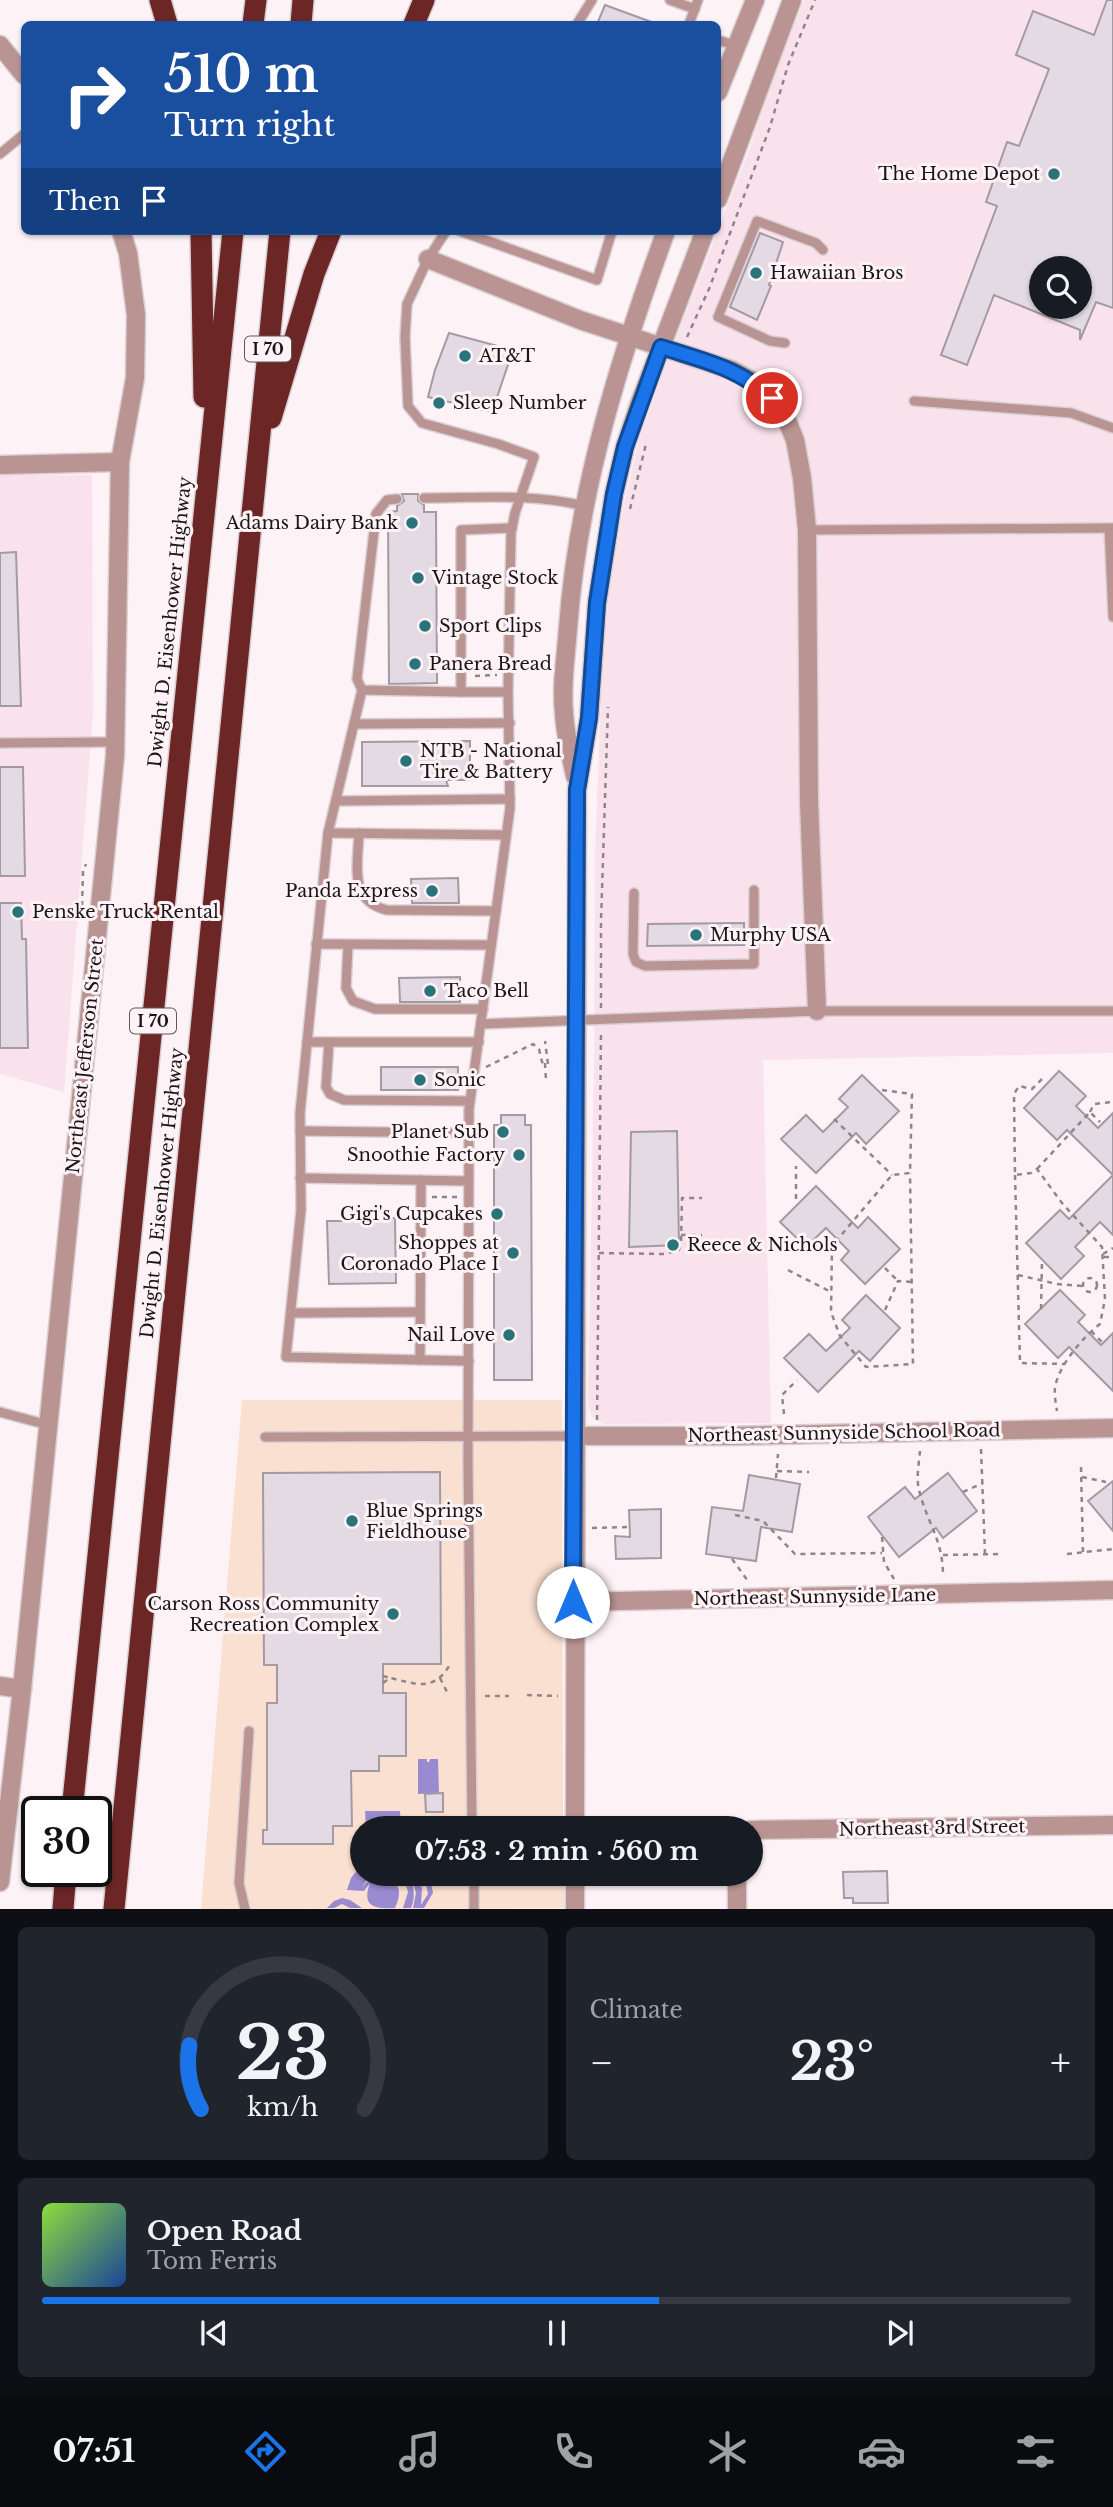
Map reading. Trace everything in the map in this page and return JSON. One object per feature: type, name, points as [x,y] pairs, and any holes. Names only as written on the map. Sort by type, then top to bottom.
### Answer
[{"type":"highway","points":[[160,0],[166,21]]},
{"type":"highway","points":[[253,21],[256,0]]},
{"type":"highway","points":[[301,21],[303,0]]},
{"type":"highway","points":[[415,21],[424,0]]},
{"type":"highway","points":[[201,235],[205,504]]},
{"type":"highway","name":"Dwight D. Eisenhower Highway","points":[[74,1796],[233,235]]},
{"type":"highway","name":"Dwight D. Eisenhower Highway","points":[[114,1909],[280,235]]},
{"type":"highway","points":[[257,467],[314,274],[329,235]]},
{"type":"highway","points":[[63,1909],[65,1887]]},
{"type":"street","points":[[721,85],[755,0]]},
{"type":"street","points":[[721,191],[792,0]]},
{"type":"street","points":[[0,45],[21,71]]},
{"type":"street","name":"Northeast Jefferson Street","points":[[0,1882],[22,1689],[115,742],[120,463],[135,378],[136,315],[128,253],[122,235]]},
{"type":"street","points":[[577,790],[564,713],[570,600],[584,506],[604,422],[665,235]]},
{"type":"street","points":[[575,1816],[573,1602],[577,790],[589,718],[597,603],[614,494],[629,436],[703,235]]},
{"type":"street","points":[[428,260],[580,320],[732,370],[753,382],[772,398],[786,418],[795,440],[807,530],[809,801],[817,1012]]},
{"type":"street","points":[[0,465],[120,463]]},
{"type":"street","name":"Northeast Sunnyside School Road","points":[[575,1436],[726,1436],[1113,1428]]},
{"type":"street","name":"Northeast Sunnyside Lane","points":[[573,1602],[1113,1590]]},
{"type":"street","points":[[0,1686],[22,1689]]},
{"type":"street","name":"Northeast 3rd Street","points":[[763,1830],[1113,1825]]},
{"type":"street","points":[[575,1886],[575,1909]]},
{"type":"street","points":[[737,1886],[737,1909]]},
{"type":"lane","points":[[579,21],[592,0]]},
{"type":"lane","points":[[670,0],[696,4],[690,21]]},
{"type":"lane","points":[[721,41],[737,46]]},
{"type":"lane","points":[[0,154],[21,136]]},
{"type":"lane","points":[[785,343],[770,341],[718,317],[752,233],[757,221],[816,243],[823,250]]},
{"type":"lane","points":[[444,235],[407,304],[405,337],[408,406],[422,422],[534,457],[512,528],[508,692],[510,799],[468,1133],[472,1816]]},
{"type":"lane","points":[[471,235],[597,280],[608,235]]},
{"type":"lane","points":[[914,401],[1071,413],[1113,428]]},
{"type":"lane","points":[[424,498],[521,499],[570,502],[584,506]]},
{"type":"lane","points":[[397,499],[387,500],[376,514],[357,680],[362,690],[328,833],[307,1042],[300,1131],[301,1210],[286,1357],[469,1361]]},
{"type":"lane","points":[[461,692],[461,530],[512,528]]},
{"type":"lane","points":[[807,530],[1111,528],[1113,617]]},
{"type":"lane","points":[[362,690],[508,692]]},
{"type":"lane","points":[[354,724],[510,723]]},
{"type":"lane","points":[[0,743],[115,742]]},
{"type":"lane","points":[[336,801],[510,799]]},
{"type":"lane","points":[[328,833],[506,835]]},
{"type":"lane","points":[[359,833],[357,884],[364,897],[378,908],[496,911]]},
{"type":"lane","points":[[634,893],[633,954],[636,962],[645,966],[754,964],[754,890]]},
{"type":"lane","points":[[316,944],[491,945]]},
{"type":"lane","points":[[348,945],[346,988],[353,1002],[375,1009],[483,1009]]},
{"type":"lane","points":[[481,1024],[817,1012],[1113,1011]]},
{"type":"lane","points":[[307,1042],[478,1042]]},
{"type":"lane","points":[[329,1042],[326,1087],[330,1094],[344,1100],[470,1101]]},
{"type":"lane","points":[[300,1131],[468,1133]]},
{"type":"lane","points":[[300,1178],[468,1181]]},
{"type":"lane","points":[[420,1360],[421,1180]]},
{"type":"lane","points":[[291,1313],[419,1312]]},
{"type":"lane","points":[[0,1412],[48,1425]]},
{"type":"lane","points":[[265,1437],[575,1436]]},
{"type":"lane","points":[[245,1909],[239,1883],[249,1731]]},
{"type":"lane","points":[[474,1886],[474,1909]]},
{"type":"path","points":[[696,317],[770,127],[788,65],[815,0]]},
{"type":"path","points":[[629,515],[647,440]]},
{"type":"path","points":[[475,676],[499,675]]},
{"type":"path","points":[[601,980],[608,704]]},
{"type":"path","points":[[82,913],[83,871],[88,862]]},
{"type":"path","points":[[545,1041],[548,1063],[545,1063]]},
{"type":"path","points":[[486,1067],[533,1044],[545,1063],[546,1081]]},
{"type":"path","points":[[598,1420],[601,1057]]},
{"type":"path","points":[[1042,1079],[1032,1089],[1019,1086],[1014,1094],[1020,1363],[1065,1364]]},
{"type":"path","points":[[882,1090],[912,1094],[910,1173],[913,1364],[866,1367],[840,1336],[831,1312],[832,1246],[892,1175],[910,1173]]},
{"type":"path","points":[[1015,1175],[1031,1173],[1037,1169],[1090,1112],[1094,1104],[1113,1102]]},
{"type":"path","points":[[1090,1112],[1100,1122]]},
{"type":"path","points":[[834,1119],[892,1175]]},
{"type":"path","points":[[796,1166],[796,1199]]},
{"type":"path","points":[[1037,1169],[1062,1203],[1102,1247],[1104,1255],[1105,1286],[1100,1324],[1086,1335],[1065,1364],[1055,1387],[1057,1411]]},
{"type":"path","points":[[432,1197],[460,1196]]},
{"type":"path","points":[[599,1253],[665,1254],[679,1250],[682,1198],[702,1198]]},
{"type":"path","points":[[681,1235],[702,1235]]},
{"type":"path","points":[[1104,1255],[1113,1248]]},
{"type":"path","points":[[1104,1255],[1113,1257]]},
{"type":"path","points":[[1041,1309],[1042,1261]]},
{"type":"path","points":[[885,1268],[898,1281],[912,1282]]},
{"type":"path","points":[[788,1270],[831,1292]]},
{"type":"path","points":[[1018,1275],[1083,1286]]},
{"type":"path","points":[[1083,1286],[1090,1278],[1096,1281],[1097,1286]]},
{"type":"path","points":[[886,1310],[898,1281]]},
{"type":"path","points":[[1083,1286],[1085,1291],[1091,1293],[1097,1286],[1105,1286]]},
{"type":"path","points":[[1091,1331],[1103,1343]]},
{"type":"path","points":[[784,1414],[782,1395],[797,1380]]},
{"type":"path","points":[[981,1449],[985,1554]]},
{"type":"path","points":[[920,1451],[918,1487],[928,1521],[939,1540],[943,1556],[943,1582]]},
{"type":"path","points":[[776,1478],[778,1454]]},
{"type":"path","points":[[1082,1466],[1083,1553]]},
{"type":"path","points":[[777,1471],[809,1472]]},
{"type":"path","points":[[1082,1477],[1105,1482]]},
{"type":"path","points":[[963,1492],[983,1483]]},
{"type":"path","points":[[735,1515],[763,1521],[795,1554],[882,1553]]},
{"type":"path","points":[[592,1528],[627,1527]]},
{"type":"path","points":[[882,1537],[884,1562],[898,1585]]},
{"type":"path","points":[[1068,1554],[1113,1549]]},
{"type":"path","points":[[943,1556],[1001,1554]]},
{"type":"path","points":[[732,1559],[751,1587]]},
{"type":"path","points":[[383,1676],[419,1684],[434,1682],[449,1666]]},
{"type":"path","points":[[383,1682],[390,1678]]},
{"type":"path","points":[[440,1678],[449,1696]]},
{"type":"path","points":[[527,1695],[558,1696]]},
{"type":"path","points":[[481,1696],[509,1696]]},
{"type":"shaded area","points":[[804,0],[1113,0],[1113,1053],[763,1060],[771,1423],[604,1424],[592,1417],[588,1403],[595,854],[602,673],[610,584],[624,503],[644,420],[716,235],[721,235],[721,223],[749,151],[771,82]]},
{"type":"shaded area","points":[[0,475],[92,475],[93,713],[64,1092],[0,1074]]},
{"type":"shaded area","name":"Carson Ross Community Recreation Complex","points":[[242,1400],[562,1400],[563,1816],[350,1816],[350,1886],[564,1886],[564,1908],[201,1909]]},
{"type":"shaded area","points":[[418,1759],[427,1759],[429,1762],[430,1759],[438,1759],[439,1793],[418,1794]]},
{"type":"shaded area","points":[[365,1811],[400,1811],[400,1816],[365,1816]]},
{"type":"shaded area","points":[[350,1881],[350,1886],[368,1886],[364,1891],[347,1890]]},
{"type":"shaded area","points":[[369,1886],[397,1886],[399,1894],[395,1908],[372,1905],[367,1897]]},
{"type":"shaded area","points":[[406,1886],[413,1886],[413,1904],[411,1908],[403,1908],[408,1892]]},
{"type":"shaded area","points":[[414,1886],[421,1886],[421,1905],[428,1894],[426,1886],[432,1886],[433,1893],[424,1908],[413,1908],[416,1893]]},
{"type":"shaded area","points":[[342,1898],[362,1908],[350,1908],[342,1904],[327,1908]]},
{"type":"building","name":"The Home Depot","points":[[1107,0],[1113,0],[1113,308],[1096,302],[1092,312],[1092,256],[1029,256],[1029,309],[994,295],[967,365],[941,355],[997,206],[986,202],[1007,142],[1019,146],[1049,69],[1016,55],[1033,11],[1094,35]]},
{"type":"building","points":[[605,5],[649,21],[598,21]]},
{"type":"building","name":"Hawaiian Bros","points":[[760,233],[783,242],[769,285],[771,286],[757,320],[730,307]]},
{"type":"building","name":"The Home Depot","points":[[1053,319],[1089,319],[1080,340],[1080,330]]},
{"type":"building","points":[[449,333],[513,350],[492,412],[428,397]]},
{"type":"building","points":[[402,494],[418,494],[418,501],[424,505],[424,512],[436,512],[437,683],[389,684],[388,512],[397,511],[397,506],[404,501]]},
{"type":"building","points":[[16,552],[21,706],[0,706],[0,553]]},
{"type":"building","name":"NTB - National Tire & Battery","points":[[470,741],[470,780],[446,780],[448,786],[362,786],[362,742]]},
{"type":"building","points":[[0,767],[23,767],[25,876],[0,876]]},
{"type":"building","name":"Panda Express","points":[[458,878],[459,903],[412,903],[411,879]]},
{"type":"building","points":[[0,903],[21,903],[22,939],[26,939],[28,1048],[0,1048]]},
{"type":"building","name":"Murphy USA","points":[[744,923],[744,945],[647,946],[648,924]]},
{"type":"building","name":"Taco Bell","points":[[460,977],[460,1002],[400,1002],[399,978]]},
{"type":"building","name":"Sonic","points":[[381,1067],[458,1067],[458,1090],[381,1090]]},
{"type":"building","points":[[1059,1071],[1086,1096],[1076,1106],[1098,1128],[1113,1113],[1113,1175],[1067,1130],[1057,1140],[1024,1108]]},
{"type":"building","points":[[862,1075],[899,1111],[866,1144],[856,1133],[816,1173],[781,1139],[806,1115],[823,1132],[848,1107],[839,1099]]},
{"type":"building","name":"Shoppes at Coronado Place I","points":[[501,1115],[525,1115],[525,1125],[531,1125],[532,1380],[494,1380],[494,1125],[501,1125]]},
{"type":"building","points":[[677,1131],[679,1245],[629,1247],[631,1132]]},
{"type":"building","points":[[1113,1175],[1113,1235],[1100,1222],[1075,1247],[1084,1256],[1061,1279],[1026,1243],[1060,1210],[1069,1219]]},
{"type":"building","points":[[816,1186],[858,1228],[868,1217],[900,1249],[865,1284],[841,1260],[849,1251],[826,1228],[806,1247],[780,1222]]},
{"type":"building","points":[[369,1209],[369,1219],[395,1218],[396,1283],[329,1284],[327,1221],[350,1221],[350,1210]]},
{"type":"building","points":[[1060,1290],[1085,1315],[1078,1322],[1101,1345],[1113,1333],[1113,1391],[1069,1347],[1058,1358],[1025,1324]]},
{"type":"building","points":[[866,1295],[900,1328],[870,1361],[859,1351],[818,1392],[784,1358],[809,1334],[826,1351],[850,1328],[842,1320]]},
{"type":"building","name":"Blue Springs Fieldhouse","points":[[440,1472],[441,1664],[383,1664],[383,1693],[406,1693],[406,1756],[379,1756],[379,1771],[351,1771],[350,1826],[333,1826],[333,1844],[263,1844],[263,1830],[267,1830],[267,1703],[277,1703],[277,1665],[264,1665],[263,1473]]},
{"type":"building","points":[[948,1473],[977,1511],[943,1538],[936,1528],[899,1557],[868,1517],[905,1487],[915,1499]]},
{"type":"building","points":[[749,1475],[800,1484],[792,1532],[761,1527],[756,1561],[706,1554],[712,1507],[743,1511]]},
{"type":"building","points":[[1113,1481],[1113,1531],[1088,1501]]},
{"type":"building","points":[[661,1509],[661,1558],[616,1559],[615,1536],[630,1537],[629,1510]]},
{"type":"building","points":[[443,1793],[443,1812],[426,1812],[425,1794]]},
{"type":"building","points":[[887,1871],[888,1903],[853,1903],[853,1898],[844,1898],[843,1872]]},
{"type":"place","name":"The Home Depot","points":[[1054,174]]},
{"type":"place","name":"Hawaiian Bros","points":[[756,273]]},
{"type":"place","name":"AT&T","points":[[465,356]]},
{"type":"place","name":"Sleep Number","points":[[439,403]]},
{"type":"place","name":"Adams Dairy Bank","points":[[412,523]]},
{"type":"place","name":"Vintage Stock","points":[[418,578]]},
{"type":"place","name":"Sport Clips","points":[[425,626]]},
{"type":"place","name":"Panera Bread","points":[[415,664]]},
{"type":"place","name":"NTB - National Tire & Battery","points":[[406,761]]},
{"type":"place","name":"Panda Express","points":[[432,891]]},
{"type":"place","name":"Penske Truck Rental","points":[[18,912]]},
{"type":"place","name":"Murphy USA","points":[[696,935]]},
{"type":"place","name":"Taco Bell","points":[[430,991]]},
{"type":"place","name":"Sonic","points":[[420,1080]]},
{"type":"place","name":"Planet Sub","points":[[503,1132]]},
{"type":"place","name":"Snoothie Factory","points":[[519,1155]]},
{"type":"place","name":"Gigi's Cupcakes","points":[[497,1214]]},
{"type":"place","name":"Reece & Nichols","points":[[673,1245]]},
{"type":"place","name":"Shoppes at Coronado Place I","points":[[513,1253]]},
{"type":"place","name":"Nail Love","points":[[509,1335]]},
{"type":"place","name":"Blue Springs Fieldhouse","points":[[352,1521]]},
{"type":"place","name":"Carson Ross Community Recreation Complex","points":[[393,1614]]},
{"type":"route","points":[[573,1602],[577,790],[589,718],[603,551],[625,447],[661,347],[732,370],[753,382],[772,398]]}]
